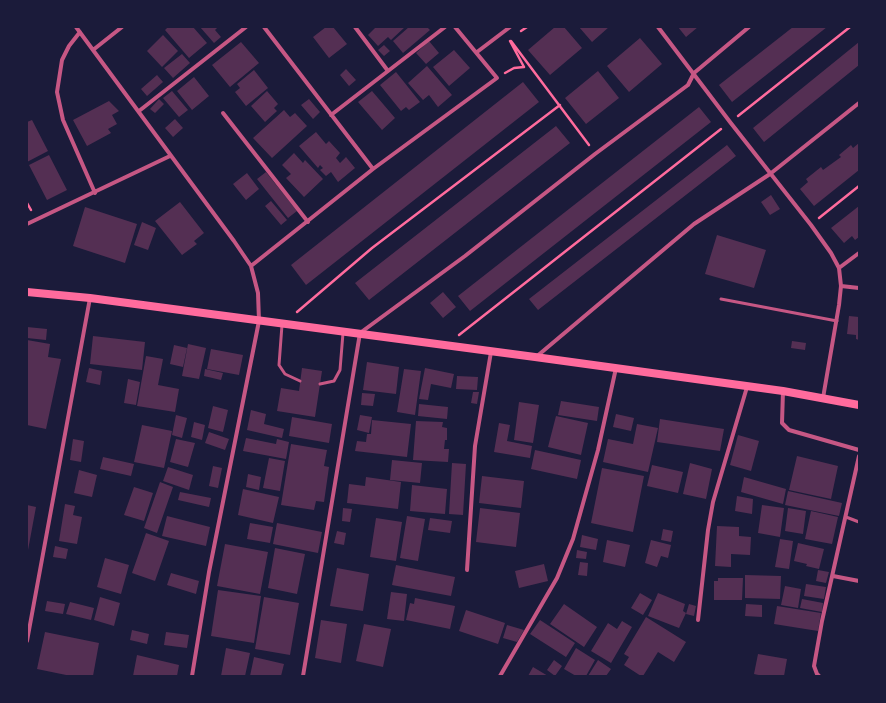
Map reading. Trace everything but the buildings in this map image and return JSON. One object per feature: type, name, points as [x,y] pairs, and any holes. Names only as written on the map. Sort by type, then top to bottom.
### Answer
[{"type":"main road","points":[[27,292],[90,298],[360,333],[445,346],[783,391],[859,405]]},
{"type":"street","points":[[76,27],[234,241],[250,266],[258,293],[260,321],[209,572],[192,676]]},
{"type":"street","points":[[93,50],[122,27]]},
{"type":"street","points":[[138,111],[246,27]]},
{"type":"street","points":[[264,27],[373,170]]},
{"type":"street","points":[[355,27],[388,71]]},
{"type":"street","points":[[330,115],[444,27]]},
{"type":"street","points":[[250,266],[373,170],[497,78],[455,27]]},
{"type":"street","points":[[477,52],[510,27]]},
{"type":"street","points":[[658,27],[770,174],[811,225],[831,253],[839,268],[840,286],[837,321],[823,398]]},
{"type":"street","points":[[303,676],[360,333],[465,256],[595,154],[688,85],[694,73],[749,27]]},
{"type":"street","points":[[80,32],[69,46],[62,60],[57,92],[63,120],[95,193]]},
{"type":"street","points":[[535,357],[694,224],[770,174],[859,103]]},
{"type":"street","points":[[223,113],[308,222]]},
{"type":"street","points":[[27,224],[95,193],[170,156]]},
{"type":"street","points":[[839,268],[859,253]]},
{"type":"street","points":[[840,286],[859,288]]},
{"type":"street","points":[[27,641],[90,298]]},
{"type":"street","points":[[467,570],[475,446],[491,352]]},
{"type":"street","points":[[500,676],[557,578],[573,539],[598,450],[616,368]]},
{"type":"street","points":[[698,620],[708,530],[713,502],[746,387]]},
{"type":"street","points":[[783,391],[782,423],[789,430],[859,450]]},
{"type":"street","points":[[819,676],[816,674],[814,666],[822,620],[859,456]]},
{"type":"street","points":[[833,576],[859,581]]},
{"type":"lane","points":[[721,299],[837,321]]},
{"type":"lane","points":[[282,324],[279,364],[285,374],[300,381]]},
{"type":"lane","points":[[320,384],[334,381],[340,370],[343,331]]},
{"type":"lane","points":[[846,517],[859,522]]},
{"type":"path","points":[[445,346],[850,27]]},
{"type":"path","points":[[497,78],[514,68],[524,67],[509,39],[560,105],[595,154]]},
{"type":"path","points":[[282,324],[372,248],[560,105]]},
{"type":"path","points":[[811,225],[859,186]]}]
